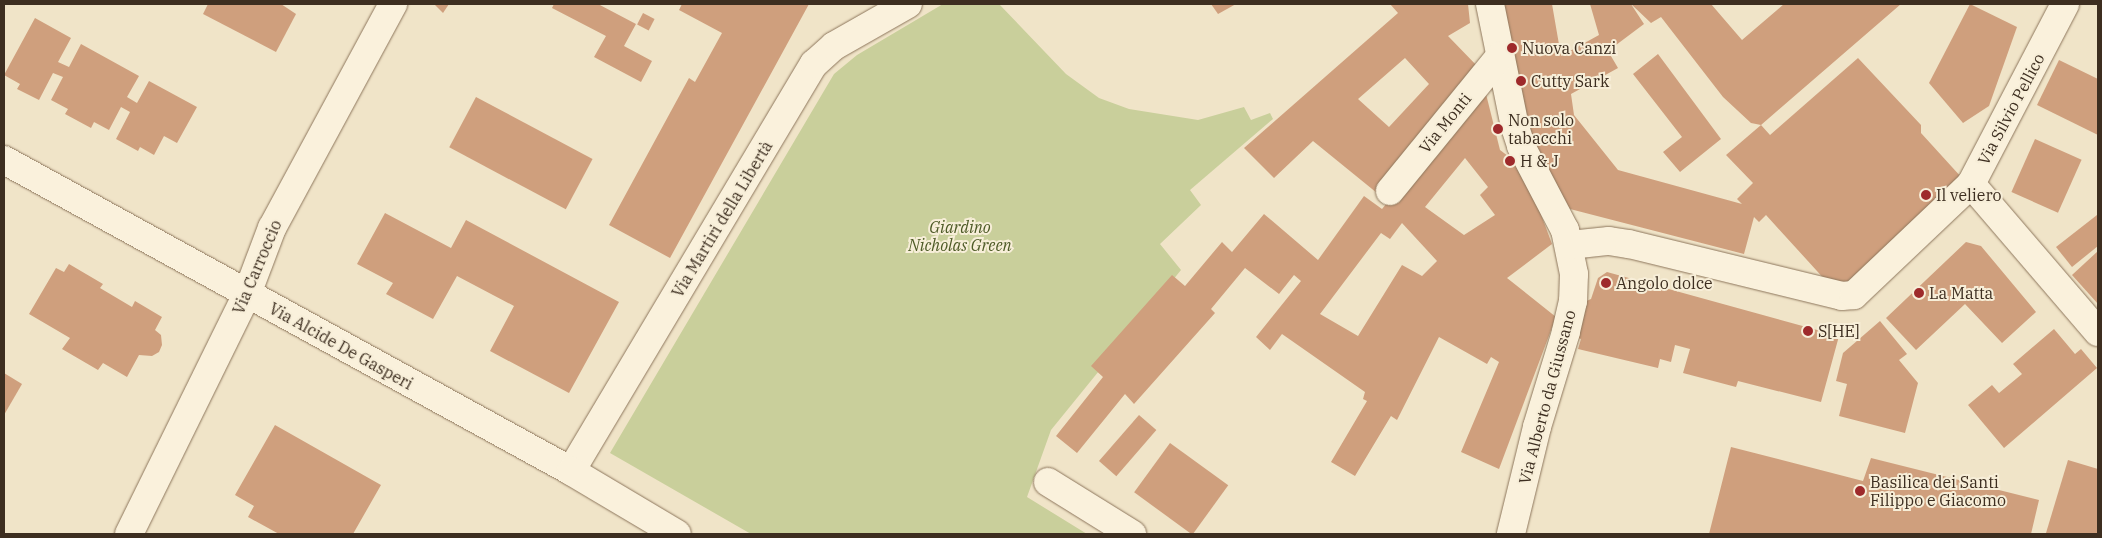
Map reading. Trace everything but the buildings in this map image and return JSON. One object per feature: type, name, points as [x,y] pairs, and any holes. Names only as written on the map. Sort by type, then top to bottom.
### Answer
[{"type":"street","name":"Via Carroccio","points":[[129,534],[247,294],[272,228],[393,4]]},
{"type":"street","name":"Via Martiri della Libertà","points":[[571,471],[814,64],[834,46],[908,4]]},
{"type":"street","name":"Via Alberto da Giussano","points":[[1490,4],[1510,110],[1521,146],[1565,230],[1570,245],[1573,301],[1537,427],[1511,534]]},
{"type":"street","name":"Via Silvio Pellico","points":[[1570,245],[1609,241],[1629,244],[1842,296],[1854,295],[1971,184],[2065,4]]},
{"type":"street","name":"Via Monti","points":[[1390,191],[1500,56]]},
{"type":"street","name":"Via Alcide De Gasperi","points":[[6,166],[247,294],[571,471],[677,534]]},
{"type":"street","points":[[1971,184],[2098,332]]},
{"type":"street","points":[[1048,482],[1132,534]]},
{"type":"green space","name":"Giardino Nicholas Green","points":[[943,4],[999,4],[1066,74],[1099,98],[1129,109],[1198,120],[1244,107],[1251,120],[1270,113],[1273,119],[1190,190],[1201,205],[1160,244],[1181,270],[1051,430],[1027,497],[1087,534],[751,534],[610,453],[834,74],[857,55]]},
{"type":"place","name":"Nuova Canzi","points":[[1512,48]]},
{"type":"place","name":"Cutty Sark","points":[[1521,81]]},
{"type":"place","name":"Non solo tabacchi","points":[[1498,129]]},
{"type":"place","name":"H & J","points":[[1510,161]]},
{"type":"place","name":"Il veliero","points":[[1926,195]]},
{"type":"place","name":"Angolo dolce","points":[[1606,283]]},
{"type":"place","name":"La Matta","points":[[1919,293]]},
{"type":"place","name":"S[HE]","points":[[1808,331]]},
{"type":"place","name":"Basilica dei Santi Filippo e Giacomo","points":[[1860,491]]}]
